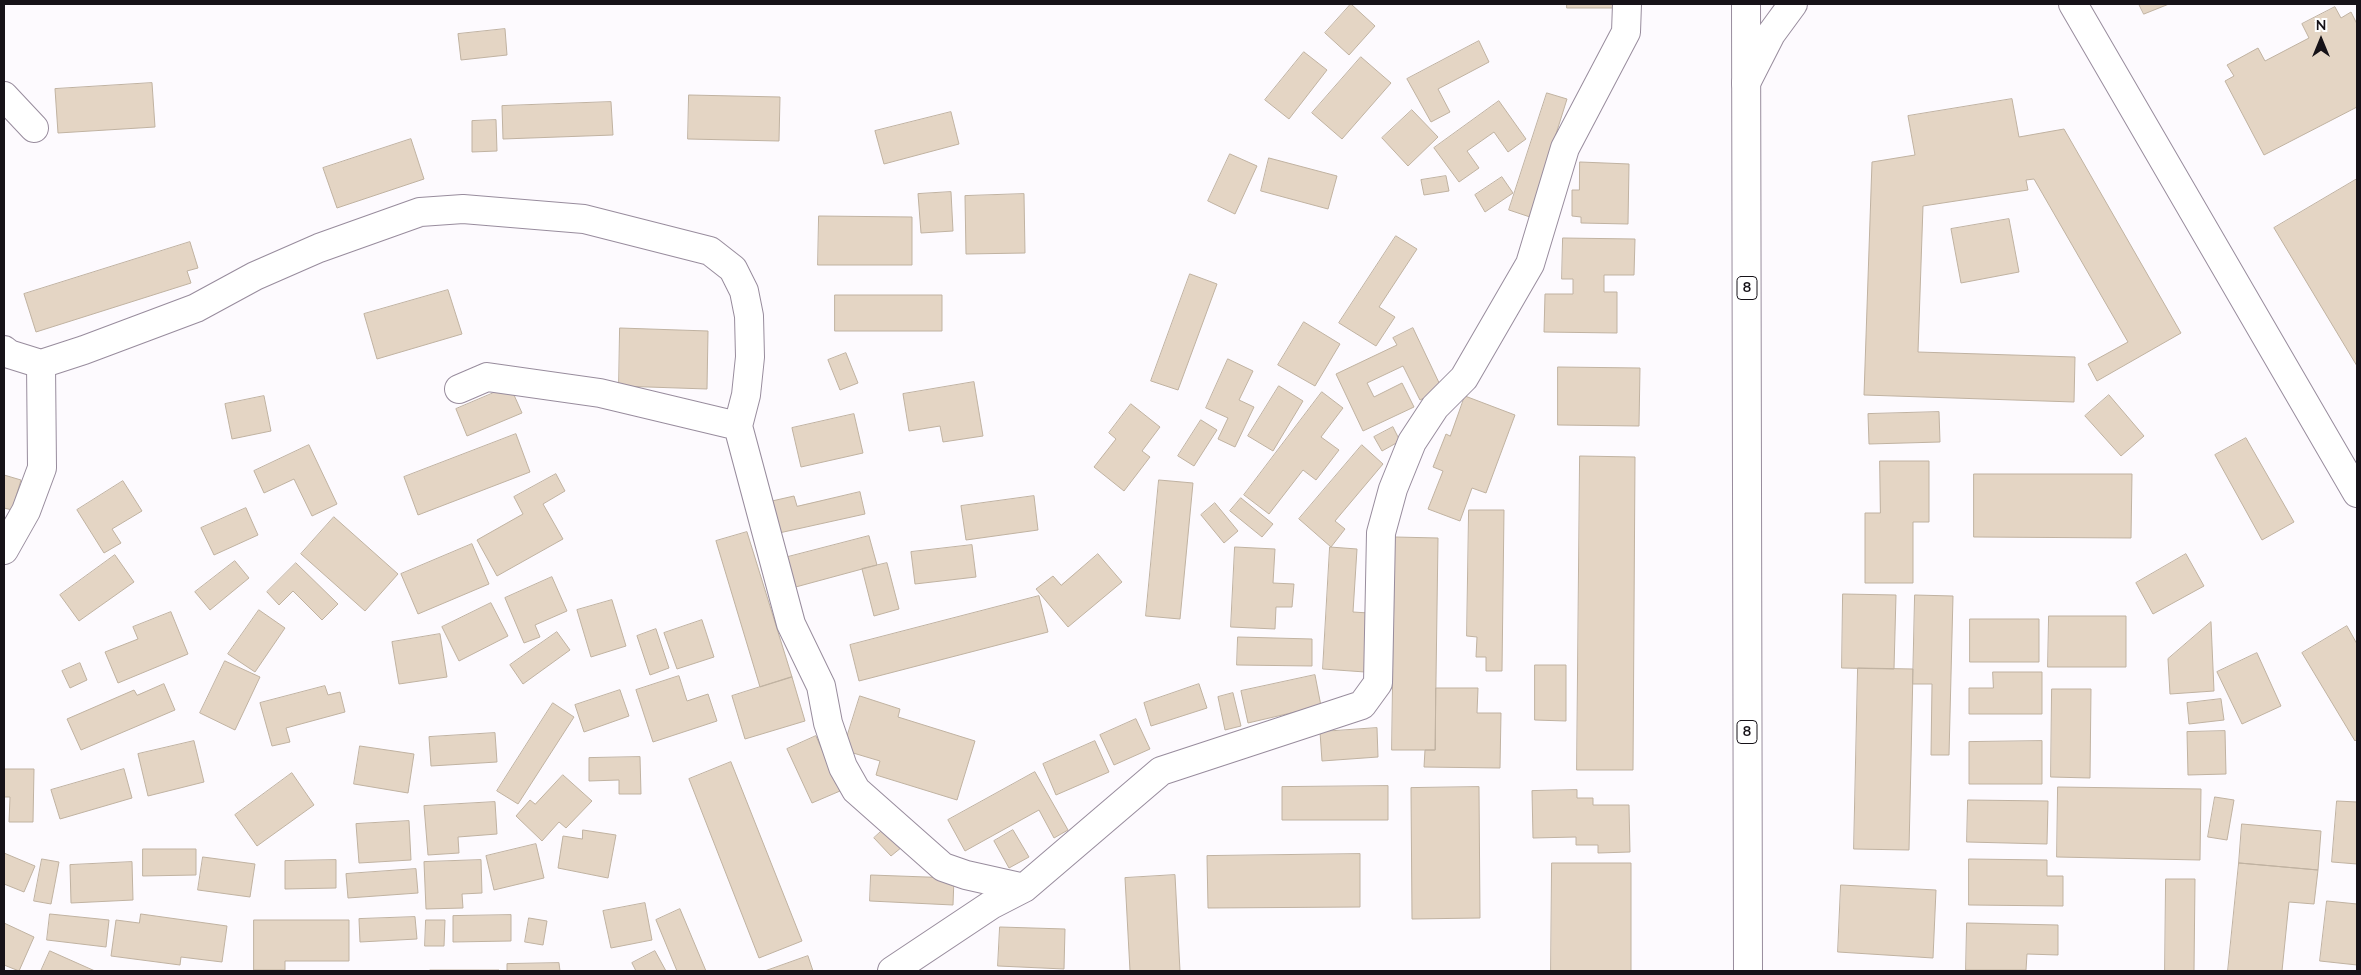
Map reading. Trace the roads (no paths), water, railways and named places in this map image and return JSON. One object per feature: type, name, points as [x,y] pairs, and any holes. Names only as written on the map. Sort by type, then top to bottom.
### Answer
[{"type":"street","points":[[892,971],[991,906],[1024,888],[1161,771],[1362,705],[1378,683],[1381,533],[1393,489],[1412,442],[1435,407],[1464,378],[1530,264],[1565,148],[1626,32],[1627,4]]},
{"type":"street","name":"8","points":[[1746,4],[1748,971]]},
{"type":"street","name":"8","points":[[1746,83],[1764,4]]},
{"type":"street","points":[[1746,83],[1771,34],[1793,4]]},
{"type":"street","points":[[2072,5],[2357,493]]},
{"type":"street","points":[[4,96],[34,128]]},
{"type":"street","points":[[4,350],[9,354],[40,364],[84,350],[196,308],[255,276],[319,248],[420,212],[463,209],[584,218],[710,251],[733,270],[744,291],[749,324],[750,357],[746,395],[738,426],[791,624],[820,686],[828,723],[840,758],[856,790],[943,867],[966,875],[1024,888]]},
{"type":"street","points":[[4,550],[26,511],[42,468],[40,364]]},
{"type":"street","points":[[459,389],[487,376],[600,393],[738,426]]}]
